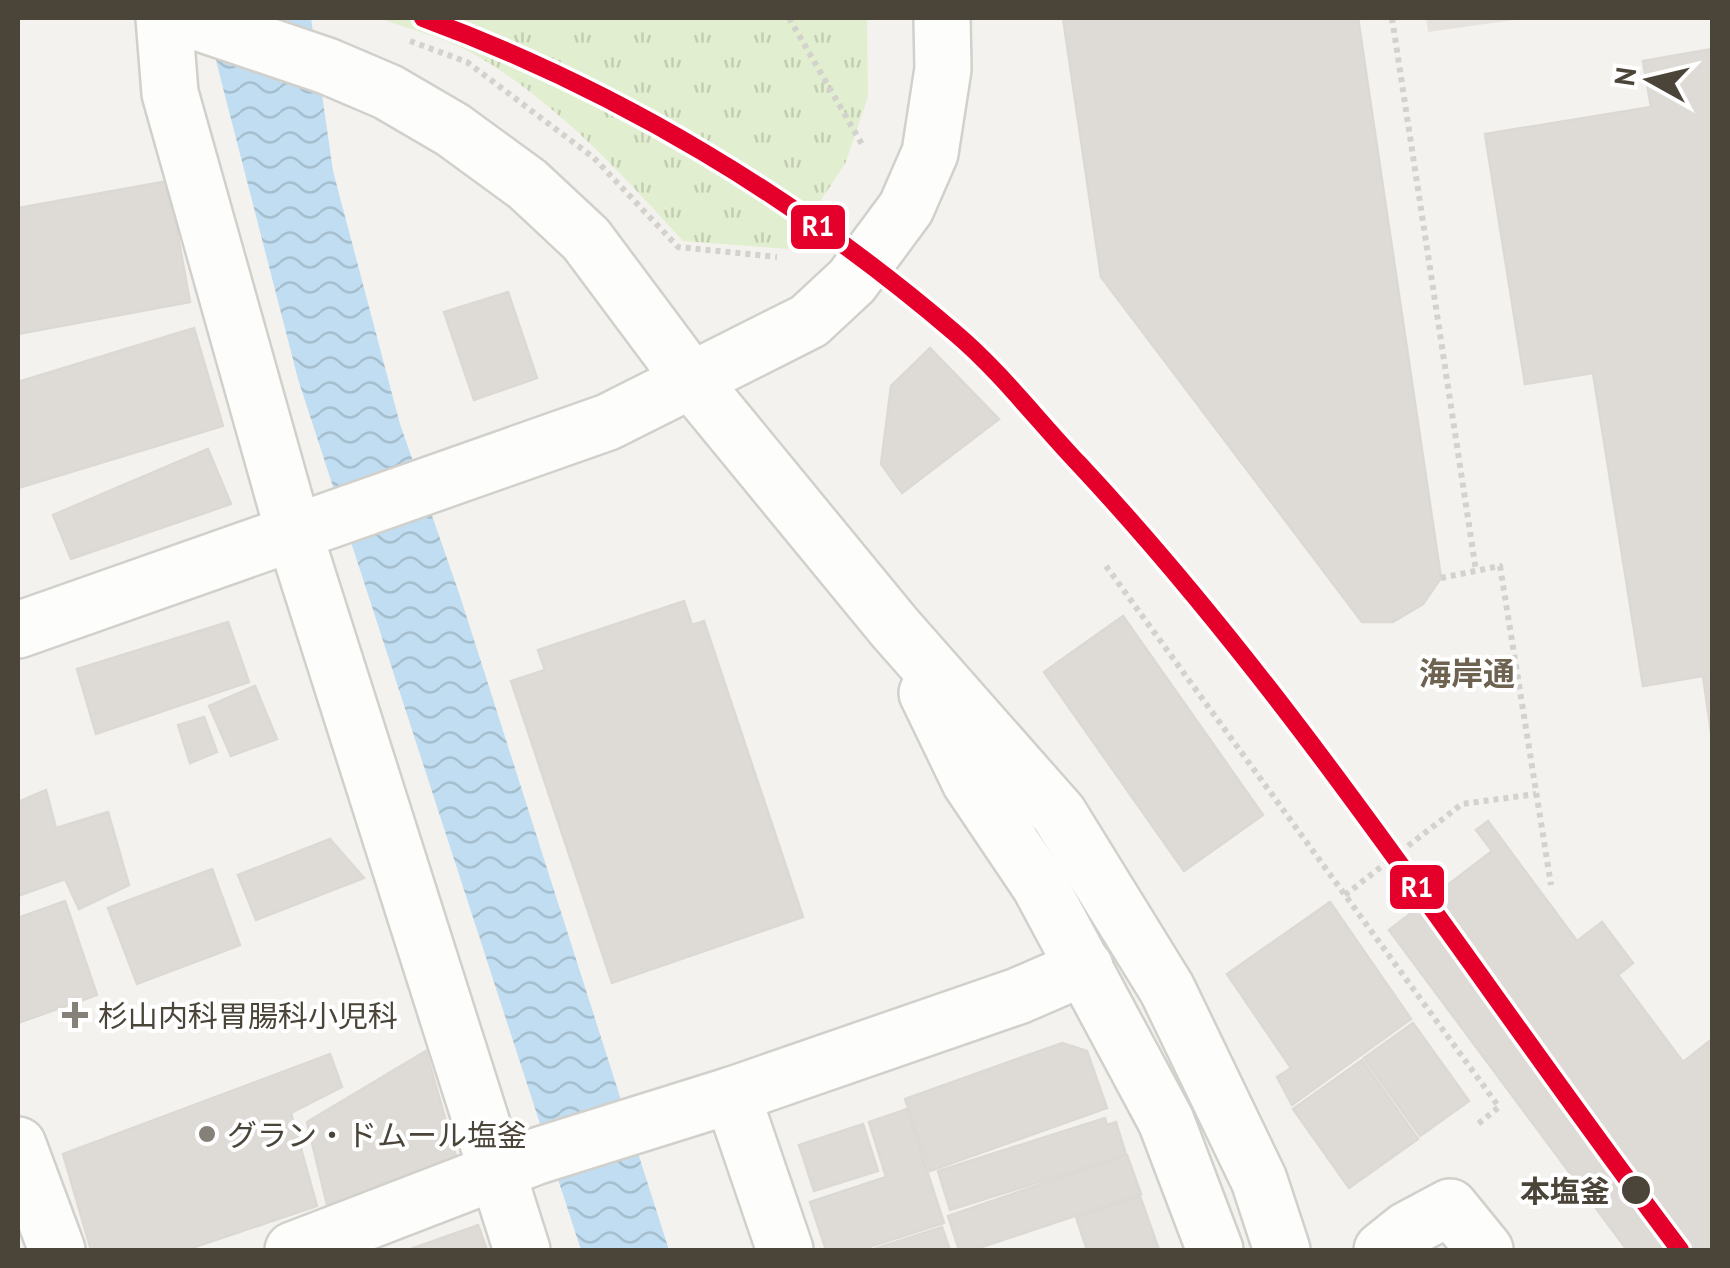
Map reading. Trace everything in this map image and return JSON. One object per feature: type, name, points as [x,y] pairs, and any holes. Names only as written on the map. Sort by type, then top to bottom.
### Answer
[{"type":"street","points":[[18,630],[430,488],[608,422],[825,309],[906,208],[930,153],[943,68],[942,18]]},
{"type":"street","points":[[522,1250],[516,1165],[316,525],[170,93],[182,19],[327,66],[388,92],[453,130],[527,184],[586,240],[692,381],[895,628],[1069,830],[1167,988],[1259,1180],[1282,1250]]},
{"type":"street","points":[[895,628],[970,782],[1040,886],[1166,1121],[1215,1250]]},
{"type":"street","points":[[293,1250],[516,1165],[1018,996],[1085,967]]},
{"type":"street","points":[[732,1095],[784,1250]]},
{"type":"street","points":[[18,1145],[57,1250]]},
{"type":"street","points":[[1382,1250],[1407,1230],[1450,1207],[1485,1250]]},
{"type":"path","points":[[789,18],[863,146]]},
{"type":"path","points":[[1392,18],[1476,571]]},
{"type":"path","points":[[1106,566],[1499,1107],[1478,1124]]},
{"type":"path","points":[[1441,578],[1500,566],[1550,884]]},
{"type":"path","points":[[1345,895],[1462,804],[1536,794]]},
{"type":"green space","points":[[379,18],[867,18],[868,97],[845,164],[788,249],[683,241],[588,142],[536,96],[456,45]]},
{"type":"shaded area","points":[[1426,18],[1528,18],[1428,32]]},
{"type":"water","points":[[205,18],[311,18],[333,171],[400,424],[459,593],[669,1250],[581,1250],[298,379]]},
{"type":"building","points":[[1063,18],[1358,18],[1441,578],[1423,604],[1393,622],[1362,622],[1101,277]]},
{"type":"building","points":[[1712,49],[1712,740],[1703,676],[1643,686],[1593,373],[1525,384],[1485,134],[1651,107],[1643,61]]},
{"type":"building","points":[[168,181],[190,302],[18,334],[18,208]]},
{"type":"building","points":[[508,292],[537,378],[474,400],[444,312]]},
{"type":"building","points":[[194,328],[223,426],[18,488],[18,382]]},
{"type":"building","points":[[930,348],[999,419],[902,493],[881,464],[891,386]]},
{"type":"building","points":[[208,449],[231,504],[71,559],[53,515]]},
{"type":"building","points":[[684,601],[692,625],[704,621],[803,917],[612,983],[511,681],[545,670],[538,650]]},
{"type":"building","points":[[1123,616],[1263,815],[1184,871],[1044,672]]},
{"type":"building","points":[[228,622],[249,682],[96,734],[77,669]]},
{"type":"building","points":[[255,686],[277,739],[231,756],[209,706]]},
{"type":"building","points":[[204,717],[217,752],[190,763],[178,725]]},
{"type":"building","points":[[46,790],[56,828],[108,812],[129,885],[79,909],[65,879],[18,896],[18,802]]},
{"type":"building","points":[[1488,821],[1577,941],[1602,922],[1633,963],[1618,975],[1683,1062],[1712,1039],[1712,1250],[1627,1250],[1389,930],[1492,851],[1476,830]]},
{"type":"building","points":[[330,839],[364,878],[256,920],[238,875]]},
{"type":"building","points":[[212,869],[240,945],[137,984],[108,908]]},
{"type":"building","points":[[65,901],[97,995],[18,1023],[18,918]]},
{"type":"building","points":[[1330,902],[1411,1019],[1292,1105],[1277,1077],[1291,1068],[1227,974]]},
{"type":"building","points":[[1413,1023],[1469,1101],[1420,1136],[1364,1058]]},
{"type":"building","points":[[1062,1043],[1087,1051],[1107,1108],[930,1171],[905,1099]]},
{"type":"building","points":[[426,1051],[459,1167],[331,1221],[307,1122]]},
{"type":"building","name":"グラン・ドムール塩釜","points":[[330,1054],[342,1087],[291,1113],[317,1206],[186,1250],[91,1250],[63,1154]]},
{"type":"building","points":[[1362,1060],[1418,1139],[1349,1188],[1293,1109]]},
{"type":"building","points":[[907,1109],[944,1223],[860,1250],[826,1250],[810,1202],[886,1177],[869,1122]]},
{"type":"building","points":[[1105,1118],[1107,1125],[1116,1122],[1126,1155],[950,1210],[938,1171]]},
{"type":"building","points":[[863,1124],[878,1171],[814,1191],[799,1145]]},
{"type":"building","points":[[1127,1155],[1141,1194],[973,1250],[959,1250],[948,1216]]},
{"type":"building","points":[[1140,1196],[1159,1250],[1087,1250],[1076,1217]]},
{"type":"building","points":[[478,1225],[487,1250],[408,1250]]},
{"type":"building","points":[[942,1227],[950,1250],[871,1250]]},
{"type":"transit line","name":"R1","points":[[423,18],[566,78],[703,152],[833,237],[988,363],[1161,556],[1240,652],[1389,849],[1680,1250]]},
{"type":"place","name":"杉山内科胃腸科小児科","points":[[75,1015]]},
{"type":"place","name":"グラン・ドムール塩釜","points":[[207,1134]]},
{"type":"place","name":"本塩釜","points":[[1636,1190]]},
{"type":"district","name":"海岸通","points":[[1467,673]]}]
